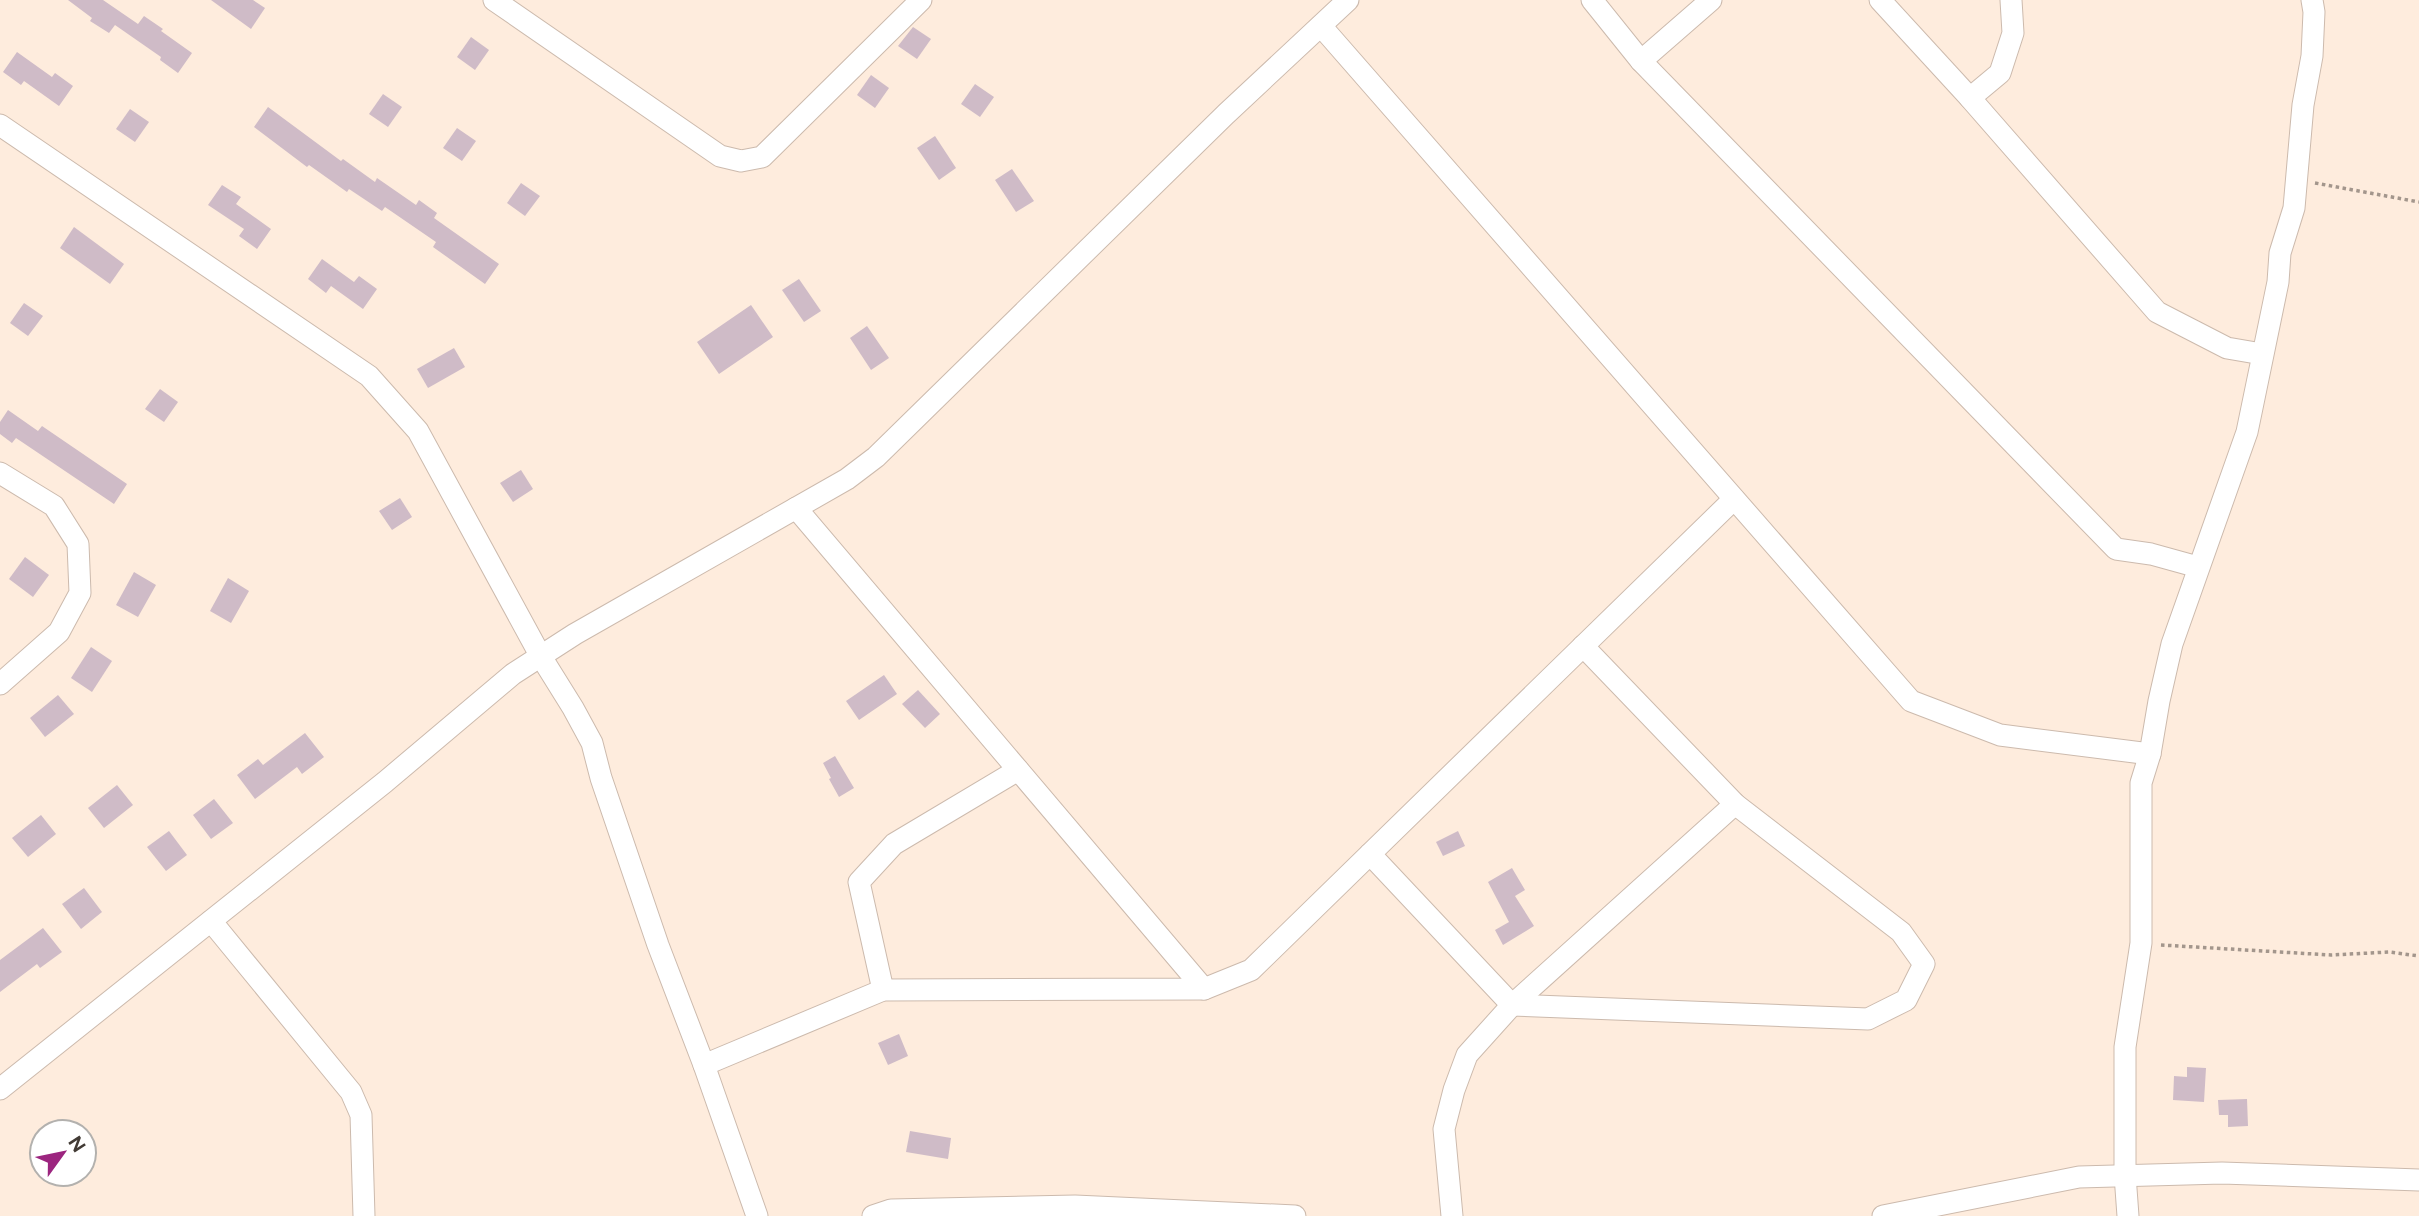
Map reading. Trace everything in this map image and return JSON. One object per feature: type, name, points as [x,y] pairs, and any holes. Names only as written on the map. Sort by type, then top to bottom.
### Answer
[{"type":"street","points":[[494,0],[720,156],[741,161],[762,157],[921,0]]},
{"type":"street","points":[[0,1089],[385,782],[513,674],[540,655],[847,479],[876,457],[1207,133],[1348,0]]},
{"type":"street","points":[[1591,0],[1641,61],[2116,549],[2151,554],[2198,567]]},
{"type":"street","points":[[1641,61],[1711,0]]},
{"type":"street","points":[[1880,0],[1970,98],[2157,312],[2227,348],[2262,354]]},
{"type":"street","points":[[1970,98],[2000,73],[2013,33],[2011,0]]},
{"type":"street","points":[[2128,1216],[2125,1175],[2125,1047],[2141,943],[2141,783],[2150,754],[2172,644],[2247,432],[2278,282],[2280,253],[2294,208],[2303,106],[2312,56],[2312,0]]},
{"type":"street","points":[[1321,26],[1911,701],[2000,735],[2150,754]]},
{"type":"street","points":[[0,125],[369,376],[418,431],[540,655],[592,743],[601,778],[657,945],[704,1065],[757,1216]]},
{"type":"street","points":[[0,473],[54,506],[78,544],[80,593],[58,632],[0,684]]},
{"type":"street","points":[[704,1065],[883,990],[1204,989],[1251,970],[1734,499]]},
{"type":"street","points":[[796,508],[1204,989]]},
{"type":"street","points":[[1370,854],[1512,1005],[1868,1019],[1906,1000],[1924,964],[1901,932],[1735,804],[1583,646]]},
{"type":"street","points":[[883,990],[859,882],[894,844],[1018,770]]},
{"type":"street","points":[[1452,1216],[1444,1129],[1466,1055],[1512,1005],[1735,804]]},
{"type":"street","points":[[211,921],[351,1092],[361,1115],[364,1216]]},
{"type":"street","points":[[1883,1216],[2080,1177],[2222,1173],[2419,1180]]},
{"type":"street","points":[[873,1216],[891,1210],[1075,1206],[1295,1216]]},
{"type":"path","points":[[2296,179],[2419,202]]},
{"type":"path","points":[[2141,943],[2318,955],[2389,952],[2419,956]]},
{"type":"building","points":[[68,0],[103,0],[138,24],[144,16],[192,53],[178,73],[160,60],[161,57],[115,25],[109,33],[90,21],[92,18]]},
{"type":"building","points":[[211,0],[253,0],[265,8],[251,29]]},
{"type":"building","points":[[913,27],[931,39],[917,59],[898,46]]},
{"type":"building","points":[[471,37],[489,50],[475,70],[457,57]]},
{"type":"building","points":[[17,52],[52,77],[55,73],[73,86],[59,106],[24,81],[21,85],[3,72]]},
{"type":"building","points":[[871,75],[889,88],[875,108],[857,95]]},
{"type":"building","points":[[975,84],[994,97],[980,117],[961,104]]},
{"type":"building","points":[[383,94],[402,107],[388,127],[369,114]]},
{"type":"building","points":[[268,107],[341,161],[343,159],[375,182],[377,178],[416,205],[419,200],[437,213],[434,218],[499,264],[485,284],[433,247],[436,242],[385,207],[382,211],[349,189],[347,192],[309,165],[307,167],[254,127]]},
{"type":"building","points":[[130,109],[149,122],[135,142],[116,129]]},
{"type":"building","points":[[457,128],[476,141],[462,161],[443,148]]},
{"type":"building","points":[[935,136],[956,168],[939,180],[917,148]]},
{"type":"building","points":[[1012,169],[1034,201],[1016,212],[995,180]]},
{"type":"building","points":[[521,183],[540,196],[525,216],[507,203]]},
{"type":"building","points":[[222,185],[241,197],[236,204],[271,229],[257,249],[239,236],[244,229],[208,205]]},
{"type":"building","points":[[74,227],[124,264],[110,284],[60,248]]},
{"type":"building","points":[[322,259],[354,282],[359,276],[377,289],[363,309],[331,286],[326,293],[308,279]]},
{"type":"building","points":[[799,279],[821,311],[804,322],[782,290]]},
{"type":"building","points":[[24,303],[43,316],[28,336],[10,323]]},
{"type":"building","points":[[751,305],[773,337],[719,374],[697,342]]},
{"type":"building","points":[[867,326],[889,358],[871,370],[850,338]]},
{"type":"building","points":[[454,348],[465,367],[428,388],[417,369]]},
{"type":"building","points":[[160,389],[178,402],[164,422],[145,409]]},
{"type":"building","points":[[8,410],[38,431],[42,426],[127,484],[114,504],[16,438],[12,443],[0,434],[0,422]]},
{"type":"building","points":[[521,470],[533,489],[513,502],[500,483]]},
{"type":"building","points":[[400,498],[412,517],[392,530],[379,511]]},
{"type":"building","points":[[25,557],[49,575],[33,597],[9,579]]},
{"type":"building","points":[[134,572],[156,585],[138,617],[116,605]]},
{"type":"building","points":[[228,578],[249,591],[231,623],[210,611]]},
{"type":"building","points":[[91,647],[112,661],[92,692],[71,678]]},
{"type":"building","points":[[884,675],[897,694],[859,720],[846,701]]},
{"type":"building","points":[[918,690],[940,714],[925,728],[902,704]]},
{"type":"building","points":[[58,695],[74,714],[45,737],[30,718]]},
{"type":"building","points":[[305,733],[324,757],[302,774],[297,767],[255,799],[237,775],[258,759],[263,765]]},
{"type":"building","points":[[835,756],[854,788],[839,797],[823,763]]},
{"type":"building","points":[[117,785],[133,805],[104,828],[88,808]]},
{"type":"building","points":[[214,799],[233,823],[211,839],[193,815]]},
{"type":"building","points":[[41,815],[56,834],[28,857],[12,838]]},
{"type":"building","points":[[169,831],[187,855],[166,871],[147,847]]},
{"type":"building","points":[[1458,831],[1465,846],[1443,856],[1436,842]]},
{"type":"building","points":[[1512,868],[1525,890],[1515,896],[1534,926],[1503,945],[1495,930],[1509,922],[1488,882]]},
{"type":"building","points":[[84,888],[102,912],[81,929],[62,904]]},
{"type":"building","points":[[43,928],[62,952],[40,968],[37,964],[0,992],[0,960]]},
{"type":"building","points":[[899,1034],[908,1056],[888,1065],[878,1043]]},
{"type":"building","points":[[2187,1067],[2206,1068],[2204,1102],[2173,1100],[2174,1076],[2187,1077]]},
{"type":"building","points":[[2247,1099],[2248,1126],[2228,1127],[2228,1115],[2219,1115],[2218,1100]]},
{"type":"building","points":[[910,1131],[951,1138],[948,1159],[906,1152]]}]
